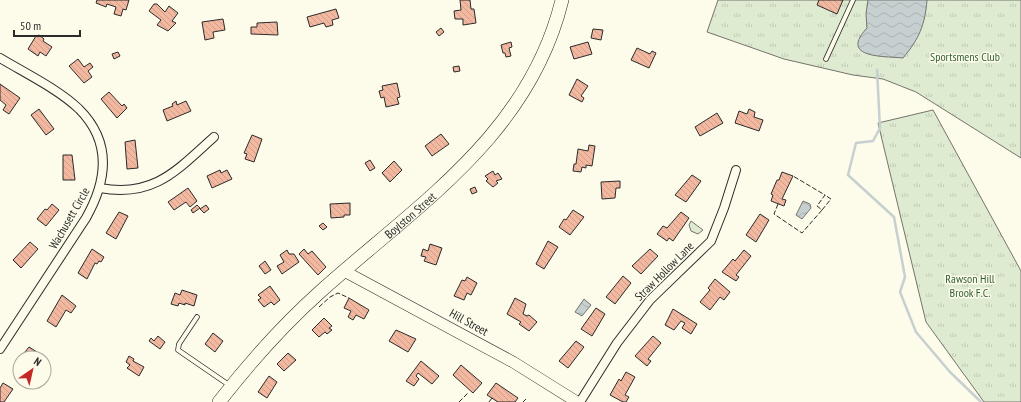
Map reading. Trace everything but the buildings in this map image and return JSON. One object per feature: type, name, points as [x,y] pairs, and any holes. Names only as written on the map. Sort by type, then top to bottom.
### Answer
[{"type":"main road","name":"Boylston Street","points":[[219,402],[271,339],[344,271],[458,172],[482,148],[521,97],[537,69],[554,32],[562,0]]},
{"type":"street","name":"Wachusett Circle","points":[[0,58],[64,98],[84,116],[97,138],[102,154],[103,171],[100,188],[86,218],[1,345]]},
{"type":"street","points":[[100,188],[128,191],[157,183],[170,176],[214,137]]},
{"type":"street","name":"Straw Hollow Lane","points":[[579,402],[617,343],[650,300],[711,241],[724,208],[736,170]]},
{"type":"street","name":"Hill Street","points":[[344,271],[517,363],[579,402]]},
{"type":"lane","points":[[826,59],[853,0]]},
{"type":"lane","points":[[197,317],[179,344],[178,350],[231,386]]},
{"type":"green space","name":"Sportsmens Club","points":[[718,0],[1021,0],[1021,158],[916,92],[883,79],[853,75],[784,59],[707,32]]},
{"type":"green space","name":"Rawson Hill Brook F.C.","points":[[933,110],[1021,271],[1021,402],[984,402],[926,322],[878,123]]},
{"type":"green space","points":[[691,221],[703,230],[698,234],[691,231],[689,225]]},
{"type":"water","points":[[868,0],[927,0],[923,24],[917,38],[903,58],[876,56],[861,51],[858,45],[860,38],[867,28],[866,14]]},
{"type":"water","points":[[803,201],[810,204],[811,208],[802,219],[796,215]]},
{"type":"water","points":[[584,299],[591,305],[582,316],[575,312]]},
{"type":"waterway","points":[[877,70],[880,128],[873,141],[856,143],[848,175],[894,217],[905,277],[900,292],[916,332],[950,372],[981,402]]},
{"type":"fence","points":[[778,204],[774,214],[802,233],[822,210],[817,206],[825,195],[793,176]]},
{"type":"fence","points":[[822,210],[831,199],[825,195]]},
{"type":"fence","points":[[319,307],[330,297],[338,293],[349,298]]},
{"type":"fence","points":[[459,402],[468,393]]},
{"type":"fence","points":[[489,402],[492,398]]},
{"type":"fence","points":[[523,402],[526,399]]}]
